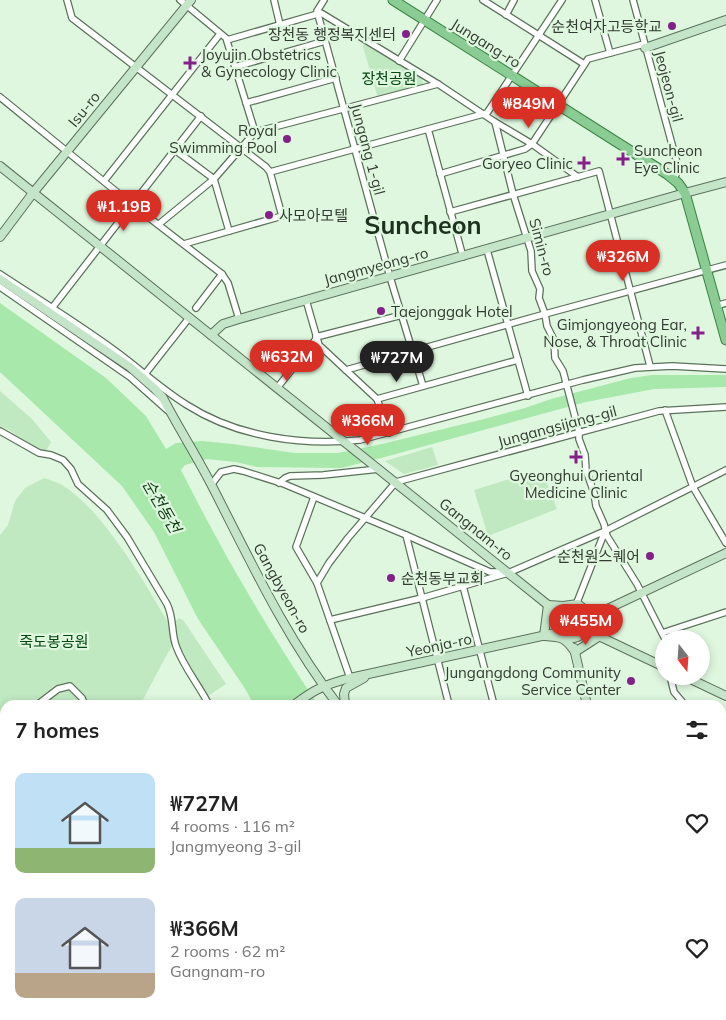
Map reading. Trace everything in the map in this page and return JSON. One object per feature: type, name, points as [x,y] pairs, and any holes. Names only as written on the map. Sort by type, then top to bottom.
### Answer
[{"type":"main road","name":"Jungang-ro","points":[[393,0],[674,179],[685,192],[726,340]]},
{"type":"main road","name":"Isu-ro","points":[[0,237],[189,3]]},
{"type":"main road","points":[[644,46],[726,20]]},
{"type":"main road","points":[[0,166],[347,444]]},
{"type":"main road","name":"Jangmyeong-ro","points":[[211,335],[224,324],[239,319],[726,182]]},
{"type":"main road","points":[[0,280],[130,367],[155,389],[163,398],[170,412]]},
{"type":"main road","points":[[66,325],[134,375],[157,396],[170,412]]},
{"type":"main road","name":"Gangbyeon-ro","points":[[170,412],[210,482],[258,575],[295,641],[334,700]]},
{"type":"main road","name":"Gangnam-ro","points":[[347,444],[548,605],[559,619]]},
{"type":"main road","points":[[586,619],[726,553]]},
{"type":"main road","points":[[575,652],[568,641],[555,636],[544,636],[548,605],[576,607],[589,613],[598,614]]},
{"type":"main road","points":[[576,607],[586,619],[586,630],[580,636],[572,639],[567,638],[560,632],[559,619],[565,612],[576,607]]},
{"type":"main road","points":[[598,614],[600,636]]},
{"type":"main road","points":[[586,630],[655,663]]},
{"type":"main road","name":"Yeonja-ro","points":[[301,700],[323,686],[350,678],[560,632]]},
{"type":"main road","points":[[575,652],[600,636]]},
{"type":"main road","points":[[572,639],[585,700]]},
{"type":"main road","points":[[345,700],[346,688],[376,673]]},
{"type":"main road","points":[[703,685],[726,696]]},
{"type":"street","points":[[67,0],[72,18],[241,147],[270,172],[282,216],[184,244]]},
{"type":"street","points":[[180,0],[189,3],[227,40],[255,132]]},
{"type":"street","points":[[274,0],[280,25]]},
{"type":"street","points":[[318,14],[317,11],[324,0]]},
{"type":"street","points":[[400,61],[438,0]]},
{"type":"street","points":[[483,0],[584,64]]},
{"type":"street","points":[[506,15],[514,0]]},
{"type":"street","points":[[270,172],[485,114],[490,111],[562,0]]},
{"type":"street","points":[[595,0],[610,53]]},
{"type":"street","name":"Jeojeon-gil","points":[[633,0],[677,163],[677,172],[674,179]]},
{"type":"street","name":"Jungang 1-gil","points":[[318,14],[390,277],[423,386]]},
{"type":"street","points":[[227,40],[321,14],[438,84],[532,144],[578,177]]},
{"type":"street","points":[[104,181],[220,34]]},
{"type":"street","points":[[235,67],[326,41]]},
{"type":"street","points":[[440,174],[525,149],[532,144],[588,59],[644,46]]},
{"type":"street","points":[[246,104],[336,78]]},
{"type":"street","points":[[158,224],[214,179],[255,132],[438,84]]},
{"type":"street","points":[[0,96],[67,152],[222,274],[228,282],[239,319]]},
{"type":"street","points":[[52,308],[201,116]]},
{"type":"street","name":"Simin-ro","points":[[495,122],[513,194],[531,252],[532,270],[540,289],[539,298],[545,314],[547,328],[554,340],[555,358],[563,372],[580,432],[579,439],[585,455],[586,470],[593,486],[596,506],[606,536],[642,594],[661,630]]},
{"type":"street","points":[[428,129],[463,257]]},
{"type":"street","points":[[175,150],[214,179],[229,231]]},
{"type":"street","points":[[450,212],[599,171],[650,366]]},
{"type":"street","points":[[487,250],[528,396]]},
{"type":"street","points":[[346,370],[726,265]]},
{"type":"street","points":[[0,274],[113,349],[167,392],[188,406],[233,426],[263,435],[294,441],[347,444],[635,368],[650,366],[726,369]]},
{"type":"street","points":[[196,308],[222,274]]},
{"type":"street","points":[[0,287],[130,377],[170,412]]},
{"type":"street","points":[[306,300],[319,345],[377,399],[389,433]]},
{"type":"street","points":[[716,306],[726,303]]},
{"type":"street","points":[[277,388],[316,338],[402,315]]},
{"type":"street","points":[[145,374],[190,318]]},
{"type":"street","points":[[377,399],[518,360]]},
{"type":"street","points":[[130,367],[145,374]]},
{"type":"street","name":"Jungangsijang-gil","points":[[396,482],[665,410],[726,407]]},
{"type":"street","points":[[665,410],[693,487],[726,543]]},
{"type":"street","points":[[0,431],[39,453],[63,460],[71,469],[78,484],[99,501],[111,515],[167,604],[172,615],[173,632],[178,650],[206,700]]},
{"type":"street","points":[[279,483],[290,476],[323,476],[376,466]]},
{"type":"street","points":[[210,482],[221,472],[234,470],[279,483],[314,496],[490,572],[508,573]]},
{"type":"street","points":[[330,620],[422,598],[508,573],[605,530],[726,470]]},
{"type":"street","points":[[317,583],[328,563],[396,482]]},
{"type":"street","points":[[314,496],[296,547],[317,583],[350,678]]},
{"type":"street","points":[[576,607],[605,530]]},
{"type":"street","points":[[406,535],[448,700]]},
{"type":"street","points":[[463,586],[493,700]]},
{"type":"street","points":[[680,630],[726,612]]},
{"type":"street","points":[[672,685],[674,692],[681,700]]},
{"type":"street","points":[[44,700],[58,689],[70,686],[83,700]]},
{"type":"green space","name":"장천공원","points":[[364,44],[421,77],[424,86],[378,98],[363,47]]},
{"type":"green space","points":[[0,391],[32,419],[51,442],[45,453],[0,426]]},
{"type":"green space","points":[[432,447],[438,465],[404,474],[385,461]]},
{"type":"green space","points":[[543,473],[557,509],[488,536],[474,490],[512,478],[523,480]]},
{"type":"green space","name":"죽도봉공원","points":[[44,478],[62,485],[78,497],[108,529],[122,548],[169,624],[171,647],[143,700],[0,700],[0,535],[8,525],[15,501],[25,488]]},
{"type":"green space","points":[[569,617],[575,617],[579,624],[575,631],[569,631],[565,627],[565,621]]},
{"type":"green space","points":[[179,618],[183,620],[226,684],[208,696],[178,648],[175,622]]},
{"type":"water","name":"순천동천","points":[[0,303],[106,378],[146,416],[166,449],[176,443],[202,441],[294,453],[338,453],[382,444],[484,419],[631,378],[652,375],[726,375],[726,387],[654,389],[586,402],[341,468],[257,467],[236,462],[207,459],[185,465],[181,470],[229,561],[263,619],[315,700],[251,700],[198,619],[154,532],[122,486],[0,372]]},
{"type":"place","name":"순천여자고등학교","points":[[672,26]]},
{"type":"place","name":"장천동 행정복지센터","points":[[406,34]]},
{"type":"place","name":"Joyujin Obstetrics & Gynecology Clinic","points":[[190,63]]},
{"type":"place","name":"Royal Swimming Pool","points":[[287,139]]},
{"type":"place","name":"Suncheon Eye Clinic","points":[[623,159]]},
{"type":"place","name":"Goryeo Clinic","points":[[584,163]]},
{"type":"place","name":"사모아모텔","points":[[269,215]]},
{"type":"place","name":"Taejonggak Hotel","points":[[381,311]]},
{"type":"place","name":"Gimjongyeong Ear, Nose, & Throat Clinic","points":[[698,333]]},
{"type":"place","name":"Gyeonghui Oriental Medicine Clinic","points":[[576,457]]},
{"type":"place","name":"순천원스퀘어","points":[[650,556]]},
{"type":"place","name":"순천동부교회","points":[[391,578]]},
{"type":"place","name":"Jungangdong Community Service Center","points":[[631,681]]},
{"type":"district","name":"Suncheon","points":[[423,224]]}]
